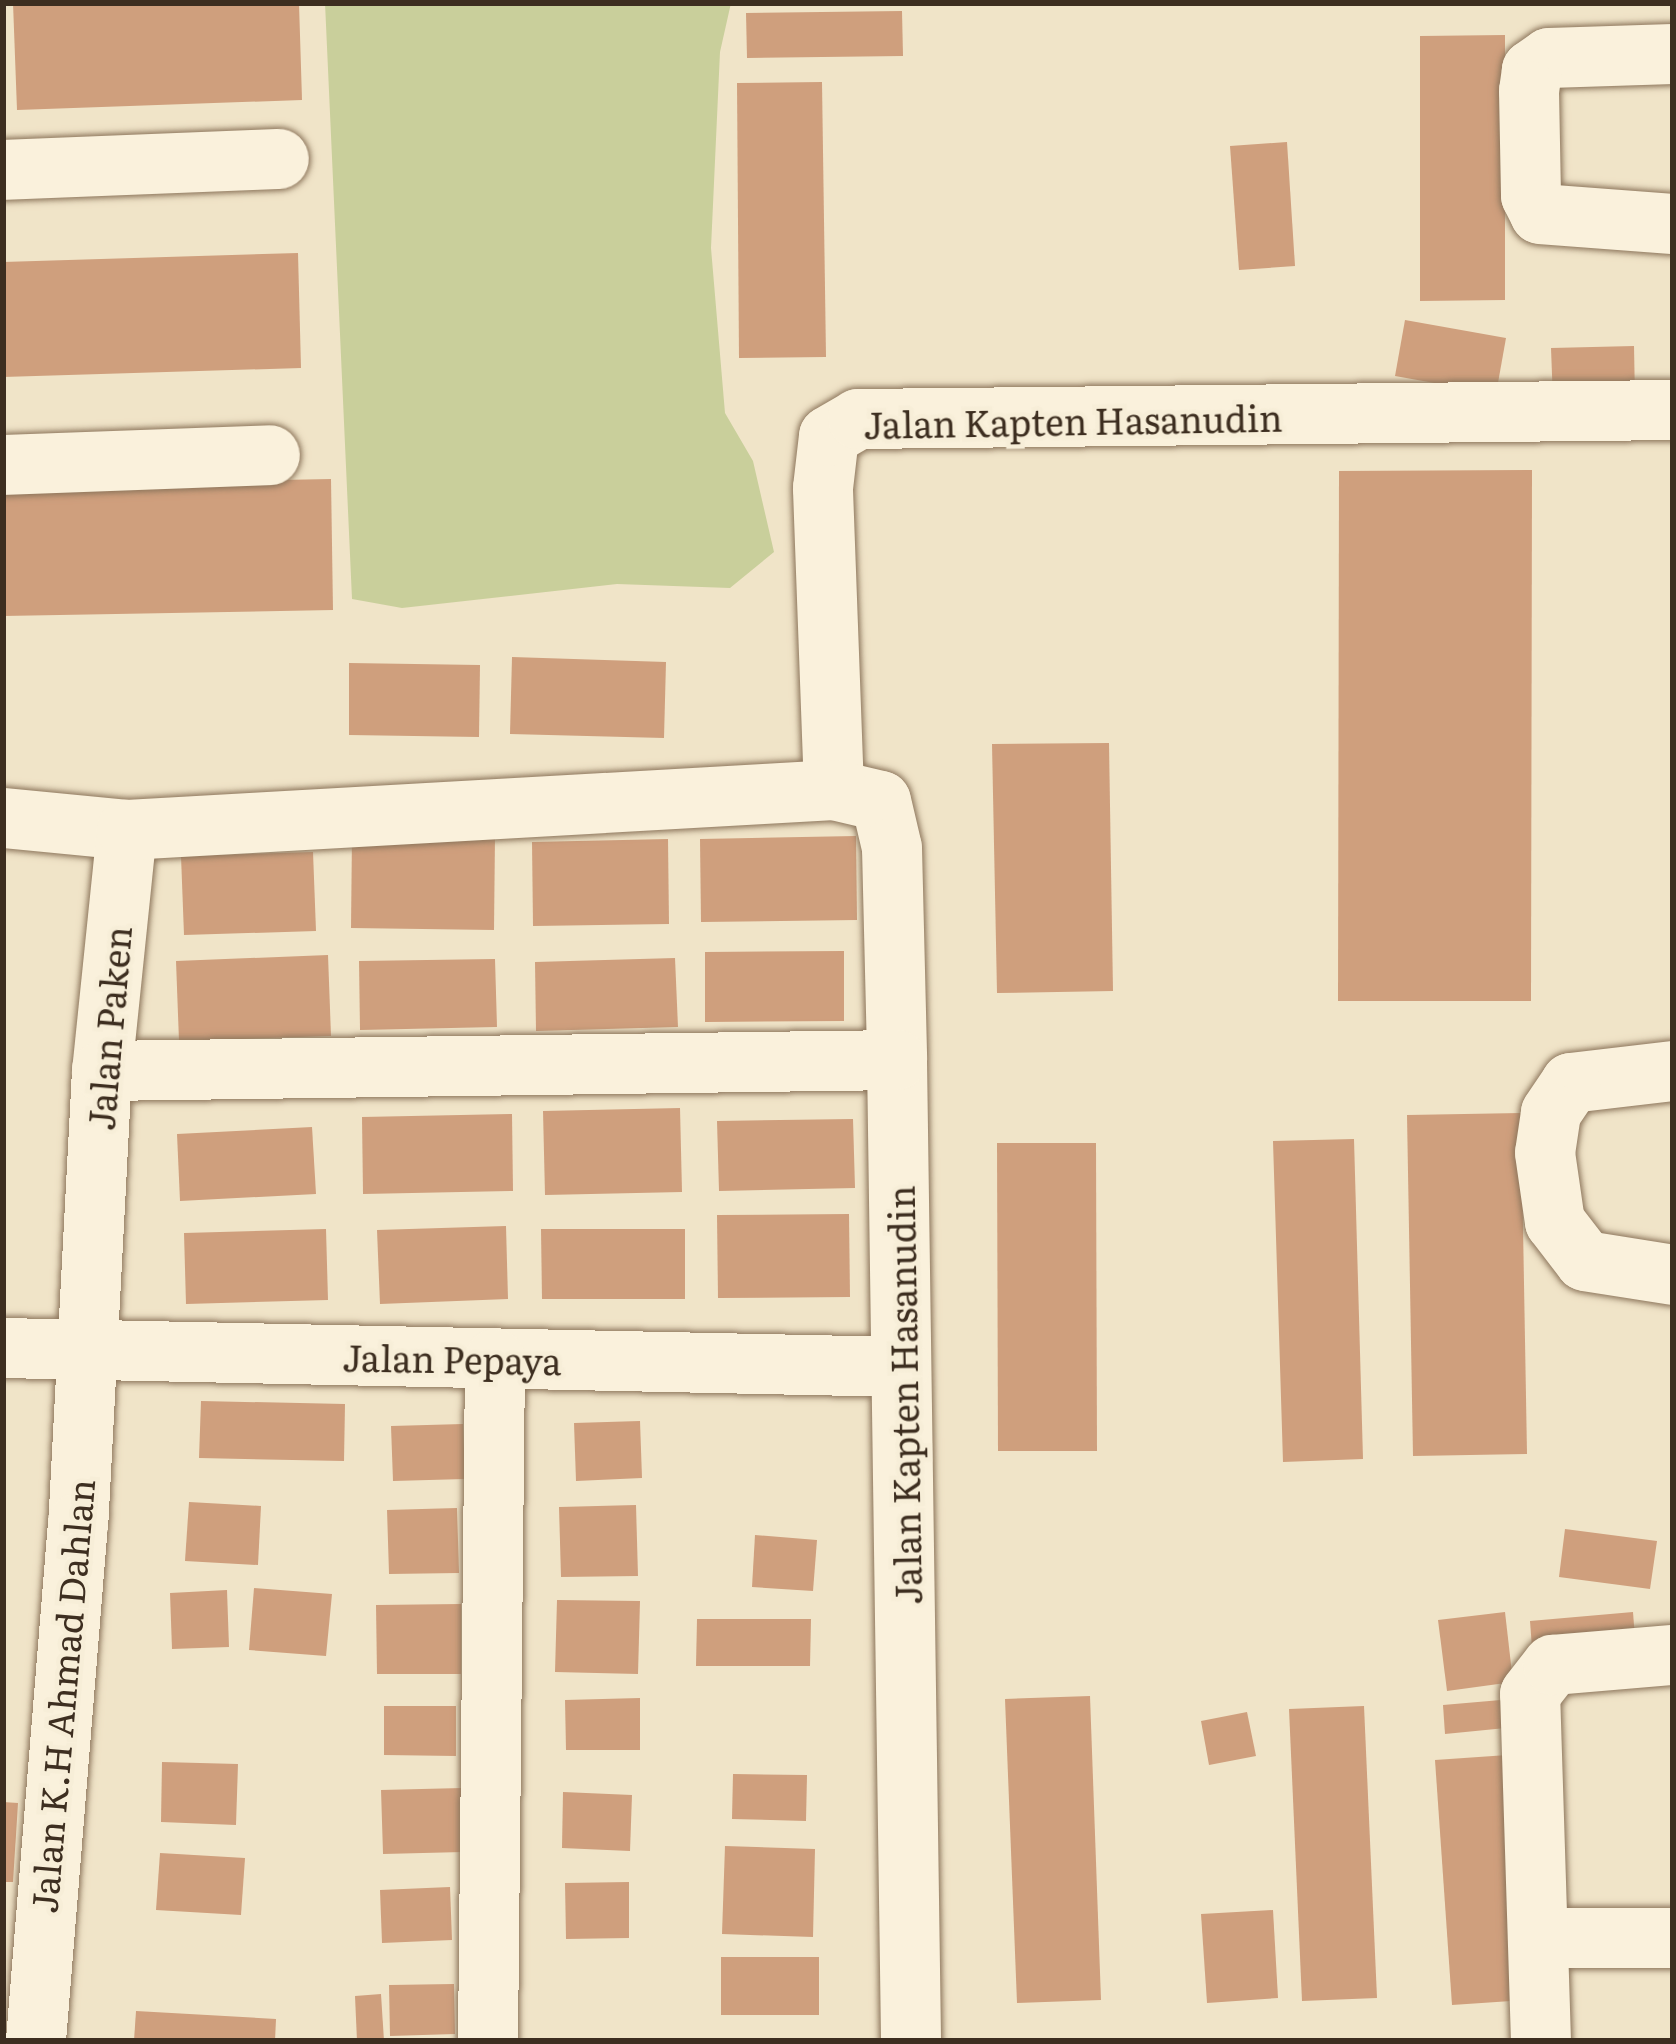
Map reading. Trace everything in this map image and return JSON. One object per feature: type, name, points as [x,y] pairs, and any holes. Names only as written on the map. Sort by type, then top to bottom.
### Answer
[{"type":"street","points":[[1673,54],[1549,58],[1532,70],[1529,91],[1531,196],[1540,214],[1673,224]]},
{"type":"street","points":[[3,170],[279,159]]},
{"type":"street","name":"Jalan Kapten Hasanudin","points":[[834,790],[823,488],[829,436],[858,418],[1673,410]]},
{"type":"street","points":[[3,464],[270,455]]},
{"type":"street","name":"Jalan Kapten Hasanudin","points":[[127,830],[834,790],[865,792],[889,815],[897,1060],[911,2041]]},
{"type":"street","points":[[3,818],[127,830]]},
{"type":"street","name":"Jalan Paken","points":[[85,1350],[102,1071],[127,830]]},
{"type":"street","points":[[102,1071],[897,1060]]},
{"type":"street","points":[[1673,1071],[1571,1083],[1551,1113],[1545,1153],[1555,1222],[1586,1261],[1673,1276]]},
{"type":"street","name":"Jalan Pepaya","points":[[3,1348],[900,1367]]},
{"type":"street","name":"Jalan K.H Ahmad Dahlan","points":[[36,2041],[23,1924],[78,1523],[85,1350]]},
{"type":"street","points":[[488,2041],[495,1359]]},
{"type":"street","points":[[1541,2041],[1530,1694],[1553,1665],[1673,1655]]},
{"type":"street","points":[[1539,1938],[1673,1938]]},
{"type":"green space","points":[[325,3],[731,3],[720,52],[711,248],[725,413],[753,461],[774,552],[730,588],[617,584],[402,608],[352,599]]},
{"type":"building","points":[[13,3],[299,3],[302,100],[17,110]]},
{"type":"building","points":[[902,11],[903,56],[747,58],[746,13]]},
{"type":"building","points":[[1505,35],[1505,300],[1420,301],[1420,36]]},
{"type":"building","points":[[822,82],[826,357],[739,358],[737,83]]},
{"type":"building","points":[[1287,142],[1295,266],[1239,270],[1230,146]]},
{"type":"building","points":[[298,253],[301,368],[3,377],[3,262]]},
{"type":"building","points":[[1405,320],[1506,338],[1496,394],[1395,376]]},
{"type":"building","points":[[1634,346],[1635,399],[1553,401],[1551,348]]},
{"type":"building","points":[[1532,470],[1531,1001],[1338,1001],[1339,471]]},
{"type":"building","points":[[331,479],[333,610],[3,616],[3,485]]},
{"type":"building","points":[[512,657],[666,662],[664,738],[510,734]]},
{"type":"building","points":[[349,663],[480,665],[479,737],[349,735]]},
{"type":"building","points":[[1109,743],[1113,991],[997,993],[992,744]]},
{"type":"building","points":[[352,835],[495,836],[494,930],[351,928]]},
{"type":"building","points":[[856,836],[857,920],[701,922],[700,839]]},
{"type":"building","points":[[668,839],[669,924],[533,926],[532,842]]},
{"type":"building","points":[[313,852],[316,931],[184,935],[181,856]]},
{"type":"building","points":[[844,951],[844,1021],[705,1022],[705,952]]},
{"type":"building","points":[[328,955],[331,1036],[179,1041],[176,961]]},
{"type":"building","points":[[675,958],[678,1027],[536,1031],[535,962]]},
{"type":"building","points":[[495,959],[497,1027],[360,1030],[359,961]]},
{"type":"building","points":[[680,1108],[682,1192],[545,1195],[543,1111]]},
{"type":"building","points":[[1521,1113],[1527,1454],[1413,1456],[1407,1115]]},
{"type":"building","points":[[512,1114],[513,1191],[363,1194],[362,1117]]},
{"type":"building","points":[[853,1119],[855,1188],[719,1191],[717,1121]]},
{"type":"building","points":[[312,1127],[316,1194],[180,1201],[177,1134]]},
{"type":"building","points":[[1354,1139],[1363,1459],[1283,1462],[1273,1141]]},
{"type":"building","points":[[997,1143],[1096,1143],[1097,1451],[998,1451]]},
{"type":"building","points":[[849,1214],[850,1297],[718,1298],[717,1215]]},
{"type":"building","points":[[506,1226],[508,1299],[380,1304],[377,1230]]},
{"type":"building","points":[[326,1229],[328,1300],[186,1304],[184,1233]]},
{"type":"building","points":[[541,1229],[685,1229],[685,1299],[542,1299]]},
{"type":"building","points":[[201,1401],[345,1404],[344,1461],[199,1458]]},
{"type":"building","points":[[640,1421],[642,1478],[576,1481],[574,1423]]},
{"type":"building","points":[[463,1424],[465,1479],[393,1481],[391,1426]]},
{"type":"building","points":[[189,1502],[261,1506],[258,1565],[185,1561]]},
{"type":"building","points":[[636,1505],[638,1576],[561,1577],[559,1507]]},
{"type":"building","points":[[457,1508],[459,1573],[389,1574],[387,1510]]},
{"type":"building","points":[[1565,1529],[1657,1541],[1650,1589],[1559,1577]]},
{"type":"building","points":[[755,1535],[817,1540],[813,1591],[752,1587]]},
{"type":"building","points":[[254,1588],[332,1594],[326,1656],[249,1650]]},
{"type":"building","points":[[227,1590],[229,1647],[172,1649],[170,1593]]},
{"type":"building","points":[[557,1600],[640,1601],[638,1674],[555,1672]]},
{"type":"building","points":[[461,1604],[461,1674],[377,1674],[376,1605]]},
{"type":"building","points":[[1505,1612],[1513,1682],[1447,1691],[1438,1620]]},
{"type":"building","points":[[1633,1612],[1636,1652],[1533,1661],[1530,1621]]},
{"type":"building","points":[[697,1619],[811,1619],[810,1666],[696,1666]]},
{"type":"building","points":[[1090,1696],[1101,2000],[1017,2003],[1005,1699]]},
{"type":"building","points":[[640,1698],[640,1750],[566,1750],[565,1700]]},
{"type":"building","points":[[1524,1698],[1527,1726],[1445,1734],[1443,1705]]},
{"type":"building","points":[[384,1706],[456,1706],[456,1756],[384,1755]]},
{"type":"building","points":[[1364,1706],[1377,1998],[1302,2001],[1289,1709]]},
{"type":"building","points":[[1247,1712],[1256,1756],[1209,1765],[1201,1721]]},
{"type":"building","points":[[1522,1754],[1539,1999],[1452,2005],[1435,1760]]},
{"type":"building","points":[[162,1762],[238,1764],[236,1825],[161,1822]]},
{"type":"building","points":[[733,1774],[807,1775],[806,1821],[732,1819]]},
{"type":"building","points":[[462,1788],[463,1852],[383,1854],[381,1790]]},
{"type":"building","points":[[563,1792],[632,1795],[630,1851],[562,1848]]},
{"type":"building","points":[[3,1802],[18,1803],[13,1882],[3,1882]]},
{"type":"building","points":[[725,1846],[815,1849],[813,1937],[722,1934]]},
{"type":"building","points":[[160,1853],[245,1858],[241,1915],[156,1910]]},
{"type":"building","points":[[629,1882],[629,1938],[566,1939],[565,1883]]},
{"type":"building","points":[[450,1887],[452,1940],[382,1943],[380,1890]]},
{"type":"building","points":[[1273,1910],[1278,1998],[1207,2003],[1201,1914]]},
{"type":"building","points":[[721,1957],[819,1957],[819,2015],[721,2015]]},
{"type":"building","points":[[454,1984],[455,2034],[390,2036],[389,1985]]},
{"type":"building","points":[[381,1994],[384,2041],[357,2041],[355,1996]]},
{"type":"building","points":[[136,2011],[276,2019],[275,2041],[134,2041]]}]
